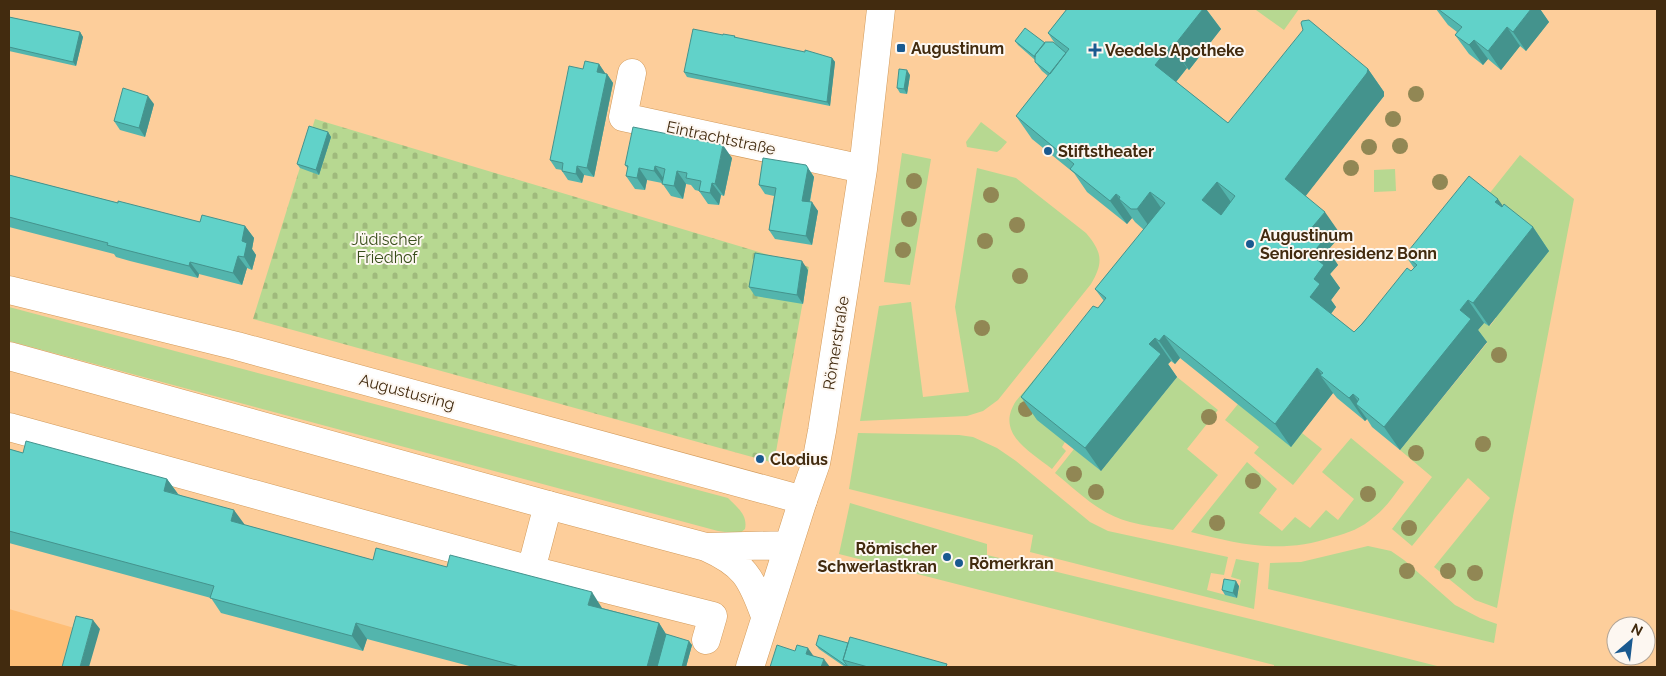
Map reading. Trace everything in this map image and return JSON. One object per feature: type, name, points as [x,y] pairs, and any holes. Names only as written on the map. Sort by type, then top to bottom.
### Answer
[{"type":"main road","name":"Römerstraße","points":[[750,667],[816,463],[863,169],[881,9]]},
{"type":"main road","name":"Eintrachtstraße","points":[[632,73],[623,117],[863,169]]},
{"type":"main road","name":"Augustusring","points":[[9,290],[237,346],[803,500]]},
{"type":"main road","points":[[9,356],[706,547],[726,556],[742,568],[755,589],[766,616]]},
{"type":"main road","points":[[9,426],[531,570],[713,616],[706,640]]},
{"type":"main road","points":[[531,570],[548,505]]},
{"type":"main road","points":[[706,547],[788,545]]},
{"type":"shaded area","points":[[9,609],[81,630],[71,667],[9,667]]},
{"type":"green space","points":[[1257,9],[1299,9],[1284,30]]},
{"type":"green space","name":"Jüdischer Friedhof","points":[[315,119],[809,267],[774,463],[253,319]]},
{"type":"green space","points":[[981,122],[1007,142],[997,152],[967,147],[966,142]]},
{"type":"green space","points":[[902,153],[931,159],[910,285],[884,282]]},
{"type":"green space","points":[[1520,155],[1574,199],[1497,608],[1475,600],[1434,567],[1490,498],[1468,478],[1412,546],[1392,529],[1432,477],[1400,450],[1487,343],[1476,333],[1484,323],[1490,326],[1496,318],[1485,199]]},
{"type":"green space","points":[[977,168],[1016,178],[1086,233],[1098,252],[1099,263],[1095,276],[1091,284],[998,400],[983,411],[967,416],[860,421],[879,306],[911,302],[923,397],[969,392],[955,307]]},
{"type":"green space","points":[[1395,169],[1396,191],[1374,192],[1374,170]]},
{"type":"green space","points":[[9,307],[728,498],[743,515],[746,524],[745,529],[739,534],[718,531],[9,341]]},
{"type":"green space","points":[[1082,322],[1038,419],[1065,442],[1062,447],[1066,451],[1052,469],[1025,448],[1012,432],[1010,423],[1011,412],[1016,401]]},
{"type":"green space","points":[[1177,377],[1218,410],[1187,449],[1218,475],[1173,530],[1119,519],[1090,502],[1055,473],[1074,449],[1101,471]]},
{"type":"green space","points":[[1238,404],[1291,446],[1302,433],[1322,449],[1293,485],[1254,453],[1259,447],[1225,420]]},
{"type":"green space","points":[[858,433],[959,435],[973,437],[997,448],[1016,461],[1090,522],[1108,531],[1228,557],[1224,575],[1211,573],[1207,590],[1237,598],[1241,580],[1231,577],[1236,559],[1259,563],[1254,609],[1030,552],[1033,535],[849,489]]},
{"type":"green space","points":[[1351,438],[1404,482],[1390,501],[1360,527],[1344,534],[1314,542],[1279,546],[1245,544],[1191,532],[1247,462],[1277,489],[1259,513],[1282,531],[1295,517],[1310,528],[1326,510],[1338,520],[1354,499],[1322,472]]},
{"type":"green space","points":[[850,503],[987,544],[987,555],[1441,667],[1274,667],[1274,665],[839,554]]},
{"type":"green space","points":[[1368,546],[1391,551],[1404,560],[1455,605],[1480,618],[1497,624],[1494,643],[1268,589],[1270,563],[1301,562]]},
{"type":"building","name":"Augustinum Seniorenresidenz Bonn","points":[[1067,9],[1203,9],[1173,47],[1171,45],[1155,65],[1228,123],[1303,30],[1302,21],[1309,20],[1368,69],[1367,73],[1285,179],[1325,212],[1309,231],[1322,242],[1311,255],[1324,265],[1314,279],[1320,284],[1310,297],[1354,332],[1407,268],[1411,271],[1417,265],[1405,255],[1469,176],[1498,199],[1495,202],[1502,207],[1504,204],[1533,227],[1473,303],[1468,300],[1460,310],[1471,319],[1384,427],[1356,404],[1359,399],[1353,394],[1349,398],[1320,375],[1323,373],[1317,368],[1275,424],[1164,335],[1159,341],[1155,338],[1149,344],[1161,354],[1085,448],[1021,397],[1093,306],[1098,308],[1106,298],[1095,289],[1165,203],[1150,192],[1137,209],[1131,209],[1116,194],[1110,201],[1070,169],[1074,164],[1016,116],[1069,49],[1048,33]],"holes":[[[1217,182],[1235,196],[1221,215],[1202,200]]]},
{"type":"building","points":[[1438,9],[1531,9],[1513,32],[1507,27],[1488,51],[1474,40],[1469,45],[1455,35],[1462,27]]},
{"type":"building","points":[[9,17],[80,32],[73,62],[9,47]]},
{"type":"building","points":[[1025,28],[1045,43],[1035,57],[1015,41]]},
{"type":"building","points":[[693,29],[735,36],[805,52],[805,50],[832,58],[827,102],[684,72]]},
{"type":"building","points":[[1045,42],[1053,42],[1066,53],[1050,74],[1035,62],[1035,55]]},
{"type":"building","points":[[585,61],[599,64],[597,72],[607,74],[587,168],[577,166],[576,174],[562,171],[563,163],[550,160],[569,66],[583,69]]},
{"type":"building","points":[[899,69],[907,70],[904,89],[897,88]]},
{"type":"building","points":[[123,88],[148,96],[139,128],[114,121]]},
{"type":"building","points":[[309,126],[328,132],[316,170],[297,164]]},
{"type":"building","points":[[633,127],[723,145],[715,184],[712,183],[710,193],[699,191],[701,181],[686,178],[687,173],[677,171],[674,186],[662,184],[665,169],[655,166],[654,171],[639,168],[637,178],[626,176],[628,166],[625,165]]},
{"type":"building","points":[[763,158],[806,165],[808,168],[802,201],[812,202],[806,236],[769,230],[776,188],[759,185]]},
{"type":"building","points":[[9,175],[200,222],[202,215],[245,226],[242,241],[247,243],[244,257],[238,256],[233,273],[190,262],[189,266],[9,217]]},
{"type":"building","points":[[755,253],[802,261],[797,295],[749,287]]},
{"type":"building","points":[[26,441],[167,479],[164,491],[234,510],[231,521],[373,560],[376,548],[447,567],[450,555],[592,592],[588,605],[659,623],[647,667],[520,667],[356,623],[352,636],[210,598],[214,586],[9,531],[9,449],[23,453]]},
{"type":"building","points":[[1224,579],[1236,581],[1233,593],[1222,590]]},
{"type":"building","points":[[76,616],[93,620],[80,667],[62,667]]},
{"type":"building","points":[[666,634],[689,641],[682,667],[657,667]]},
{"type":"building","points":[[819,635],[848,643],[843,660],[848,667],[816,645]]},
{"type":"building","points":[[850,637],[947,664],[946,667],[868,667],[843,660]]},
{"type":"building","points":[[777,645],[795,651],[797,645],[808,648],[806,654],[824,659],[821,667],[770,667]]},
{"type":"place","name":"Augustinum","points":[[901,48]]},
{"type":"place","name":"Veedels Apotheke","points":[[1095,50]]},
{"type":"place","name":"Stiftstheater","points":[[1048,151]]},
{"type":"place","name":"Augustinum Seniorenresidenz Bonn","points":[[1250,244]]},
{"type":"place","name":"Clodius","points":[[760,459]]},
{"type":"place","name":"Römischer Schwerlastkran","points":[[947,557]]},
{"type":"place","name":"Römerkran","points":[[959,563]]}]
